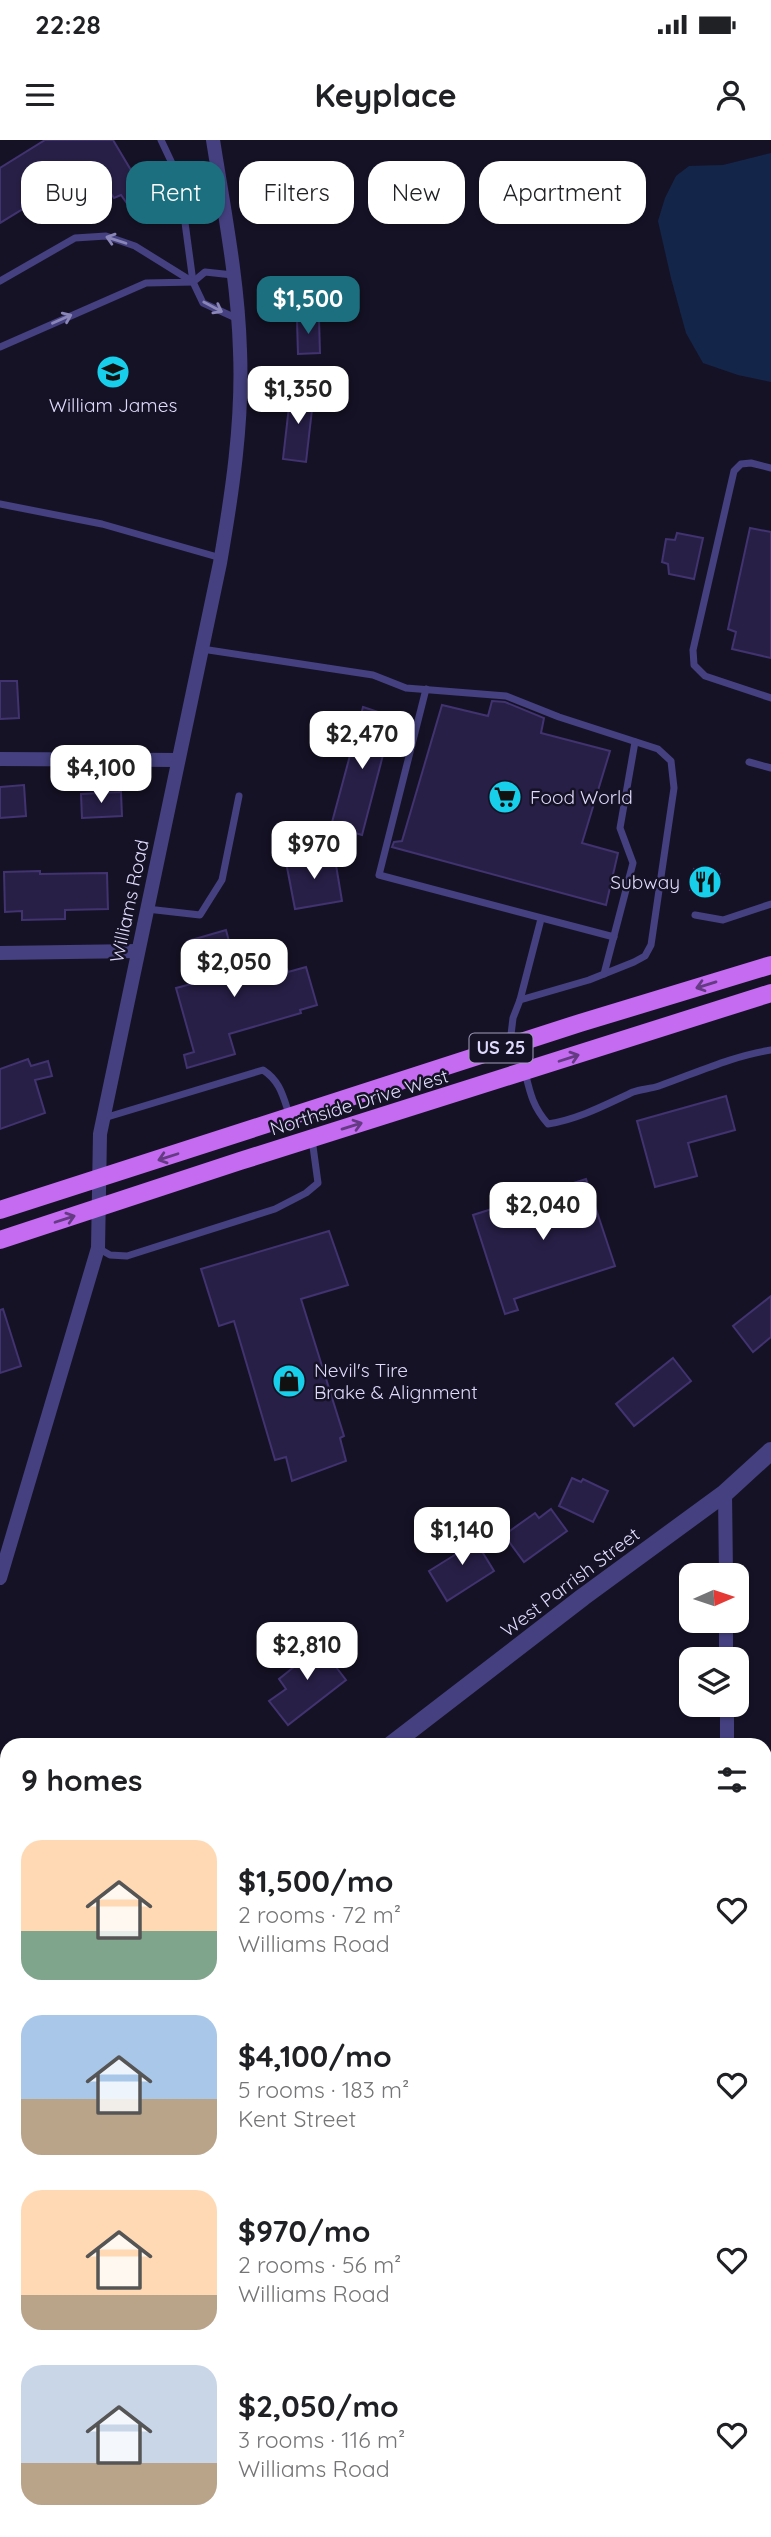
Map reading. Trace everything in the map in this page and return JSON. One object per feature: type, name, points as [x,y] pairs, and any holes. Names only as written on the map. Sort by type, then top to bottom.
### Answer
[{"type":"main road","name":"Northside Drive West","points":[[0,1210],[509,1046],[771,965]]},
{"type":"main road","name":"Northside Drive West","points":[[0,1240],[771,993]]},
{"type":"street","name":"Williams Road","points":[[0,1578],[98,1248],[100,1134],[221,558],[234,484],[241,353],[234,275],[212,140]]},
{"type":"street","points":[[0,760],[178,760]]},
{"type":"street","points":[[0,953],[138,951]]},
{"type":"street","name":"West Parrish Street","points":[[400,1738],[583,1597],[725,1493],[771,1451]]},
{"type":"street","points":[[725,1493],[726,1563]]},
{"type":"street","points":[[727,1717],[727,1738]]},
{"type":"lane","points":[[161,140],[179,178],[193,282],[203,303],[238,319]]},
{"type":"lane","points":[[0,281],[75,238],[106,236],[135,246],[193,282]]},
{"type":"lane","points":[[0,347],[146,283],[193,282],[205,272],[234,275]]},
{"type":"lane","points":[[771,468],[751,463],[741,464],[734,471],[693,650],[694,665],[705,676],[771,698]]},
{"type":"lane","points":[[0,504],[102,524],[221,558]]},
{"type":"lane","points":[[201,649],[373,675],[406,688],[506,696],[559,717],[658,749],[671,761],[674,788],[651,945],[645,956],[604,974],[520,1000]]},
{"type":"lane","points":[[426,689],[379,875],[614,937]]},
{"type":"lane","points":[[604,974],[633,863],[620,828],[635,742]]},
{"type":"lane","points":[[749,762],[771,768]]},
{"type":"lane","points":[[147,909],[200,915],[222,880],[239,796]]},
{"type":"lane","points":[[695,915],[723,920],[771,904]]},
{"type":"lane","points":[[509,1046],[513,1018],[541,919]]},
{"type":"lane","points":[[525,1072],[531,1100],[548,1124],[567,1121],[635,1091],[655,1087],[753,1053],[771,1050]]},
{"type":"lane","points":[[103,1118],[264,1070],[281,1088],[290,1117]]},
{"type":"lane","points":[[98,1248],[110,1255],[135,1254],[286,1204],[306,1193],[317,1183],[312,1139]]},
{"type":"water","points":[[771,153],[771,382],[738,375],[703,363],[686,333],[658,221],[676,176],[689,166],[723,165]]},
{"type":"building","points":[[45,140],[113,140],[126,162],[126,202],[121,195],[114,198],[112,195],[112,161],[21,161],[21,210],[0,223],[0,168]]},
{"type":"building","points":[[319,319],[320,353],[298,354],[297,320]]},
{"type":"building","points":[[291,389],[314,392],[306,462],[283,459]]},
{"type":"building","points":[[750,528],[771,532],[771,658],[732,649],[736,632],[728,629]]},
{"type":"building","points":[[677,533],[703,538],[694,579],[669,574],[668,564],[662,562],[666,539],[675,540]]},
{"type":"building","points":[[0,681],[17,681],[19,718],[0,719]]},
{"type":"building","name":"Food World","points":[[492,701],[505,702],[544,718],[541,733],[610,751],[582,843],[618,853],[606,905],[392,847],[394,842],[402,841],[442,705],[488,716]]},
{"type":"building","points":[[363,707],[393,717],[362,835],[331,826]]},
{"type":"building","points":[[24,785],[26,816],[0,818],[0,787]]},
{"type":"building","points":[[121,792],[122,816],[82,818],[81,794]]},
{"type":"building","points":[[334,853],[342,901],[295,909],[286,862]]},
{"type":"building","name":"Subway","points":[[694,869],[720,874],[715,894],[690,890]]},
{"type":"building","points":[[40,871],[40,874],[107,873],[108,909],[65,910],[65,919],[22,920],[22,911],[5,912],[4,872]]},
{"type":"building","points":[[226,930],[240,983],[287,969],[288,972],[306,967],[317,1005],[300,1010],[301,1013],[229,1034],[235,1054],[187,1068],[184,1055],[194,1052],[176,988],[199,982],[188,941]]},
{"type":"building","points":[[28,1059],[31,1066],[48,1061],[52,1076],[35,1080],[45,1113],[0,1129],[0,1069]]},
{"type":"building","points":[[726,1096],[735,1130],[688,1143],[697,1176],[655,1187],[637,1121]]},
{"type":"building","points":[[586,1179],[615,1266],[514,1299],[518,1310],[505,1314],[473,1215]]},
{"type":"building","name":"Nevil's Tire Brake & Alignment","points":[[329,1231],[348,1285],[301,1299],[344,1436],[340,1438],[346,1461],[292,1481],[286,1457],[275,1460],[234,1321],[219,1326],[201,1269]]},
{"type":"building","points":[[771,1296],[771,1337],[753,1352],[733,1326]]},
{"type":"building","points":[[3,1309],[21,1366],[0,1373],[0,1310]]},
{"type":"building","points":[[673,1358],[691,1381],[634,1426],[616,1404]]},
{"type":"building","points":[[572,1478],[581,1482],[583,1479],[608,1491],[593,1522],[559,1506]]},
{"type":"building","points":[[551,1509],[567,1531],[524,1562],[504,1535],[535,1513],[539,1518]]},
{"type":"building","points":[[467,1527],[494,1571],[447,1601],[429,1571],[461,1551],[452,1537]]},
{"type":"building","points":[[312,1636],[346,1680],[288,1725],[269,1701],[286,1689],[279,1679],[300,1662],[292,1651]]},
{"type":"place","name":"William James","points":[[113,372]]},
{"type":"place","name":"Food World","points":[[505,797]]},
{"type":"place","name":"Subway","points":[[705,882]]},
{"type":"place","name":"Nevil's Tire Brake & Alignment","points":[[289,1381]]}]
